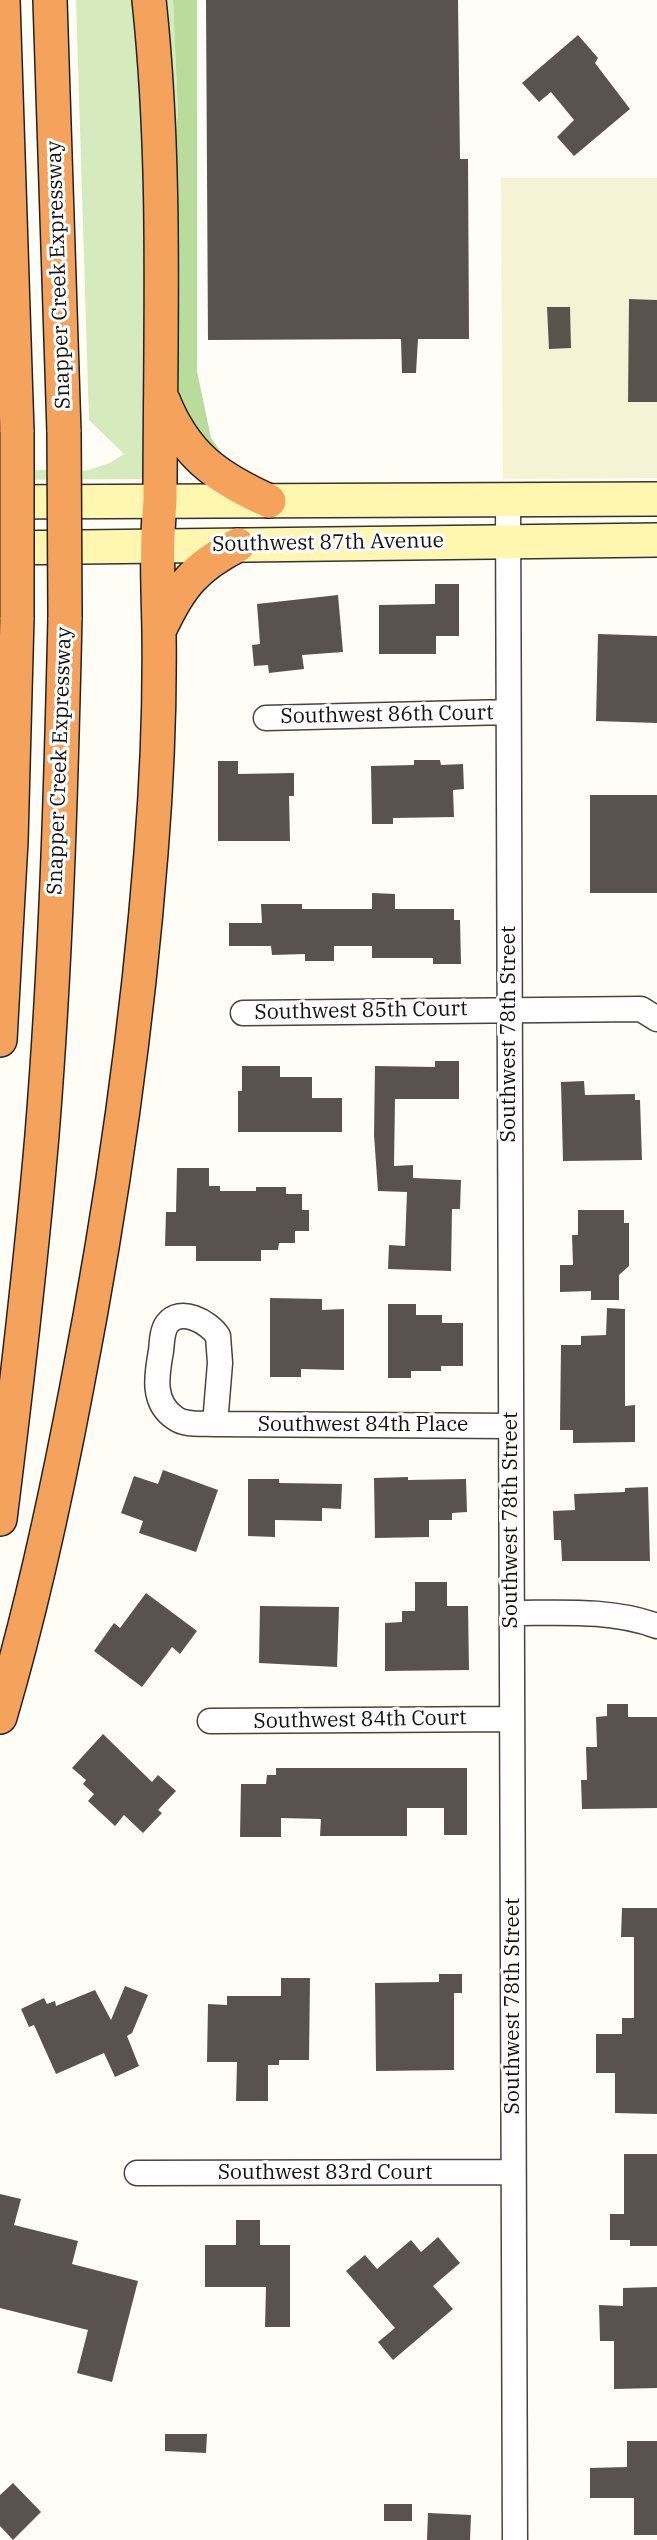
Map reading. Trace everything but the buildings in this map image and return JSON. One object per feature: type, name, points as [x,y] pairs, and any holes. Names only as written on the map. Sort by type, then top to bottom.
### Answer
[{"type":"highway","points":[[0,1040],[12,830],[17,616],[17,432],[3,0]]},
{"type":"highway","name":"Snapper Creek Expressway","points":[[0,1519],[16,1396],[42,1134],[60,832],[65,617],[64,432],[50,0]]},
{"type":"highway","points":[[0,1717],[20,1647],[67,1440],[97,1286],[120,1135],[151,854],[156,780],[159,630],[156,546],[160,501],[160,393],[159,133],[149,0]]},
{"type":"highway","points":[[160,393],[171,419],[196,455],[233,485],[268,501]]},
{"type":"highway","points":[[159,630],[173,600],[189,578],[215,556],[238,545]]},
{"type":"main road","name":"Southwest 87th Avenue","points":[[0,502],[657,499]]},
{"type":"main road","name":"Southwest 87th Avenue","points":[[0,548],[509,540],[657,540]]},
{"type":"street","name":"Southwest 78th Street","points":[[508,500],[515,2540]]},
{"type":"street","name":"Southwest 86th Court","points":[[266,718],[508,712]]},
{"type":"street","name":"Southwest 85th Court","points":[[243,1013],[509,1009],[641,1010],[657,1019]]},
{"type":"street","name":"Southwest 84th Place","points":[[215,1424],[511,1426]]},
{"type":"street","points":[[512,1613],[597,1614],[639,1620],[657,1626]]},
{"type":"street","name":"Southwest 84th Court","points":[[210,1721],[511,1719]]},
{"type":"street","name":"Southwest 83rd Court","points":[[137,2173],[513,2172]]},
{"type":"shaded area","points":[[501,178],[657,178],[657,478],[503,479]]},
{"type":"green space","points":[[76,0],[137,0],[147,157],[146,479],[0,480],[0,469],[85,471],[110,463],[124,454],[89,420]]},
{"type":"green space","points":[[163,0],[173,0],[178,114],[173,147]]},
{"type":"green space","points":[[173,0],[197,0],[197,371],[211,438],[223,455],[213,463],[176,402],[173,147],[178,114]]}]
